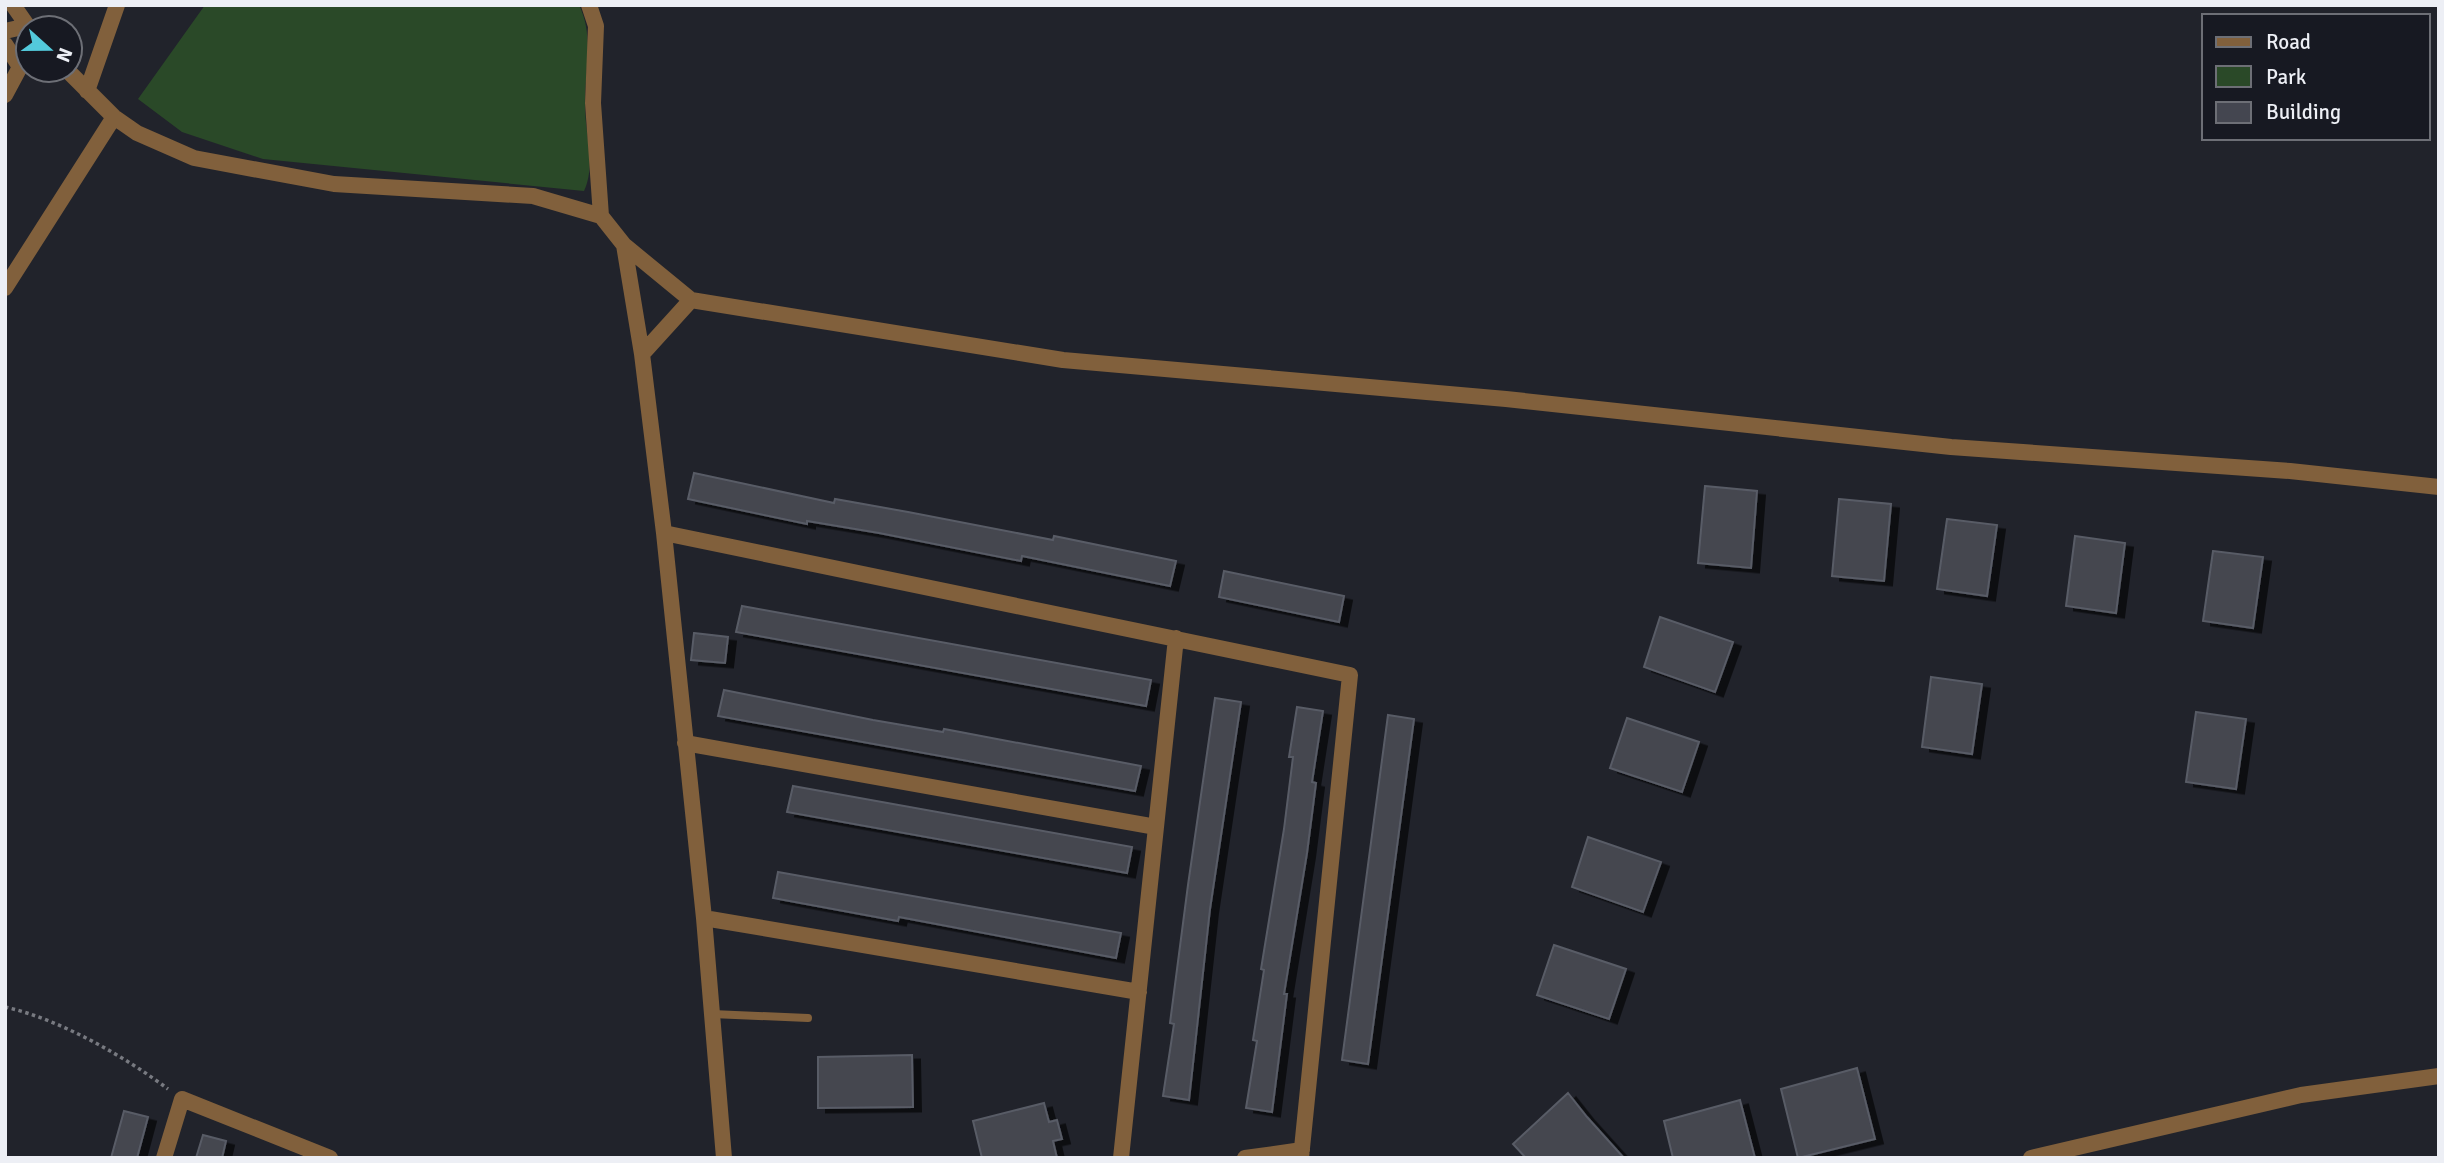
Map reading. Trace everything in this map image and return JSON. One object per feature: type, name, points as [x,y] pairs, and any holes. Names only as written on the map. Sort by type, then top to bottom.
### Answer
[{"type":"street","points":[[87,91],[117,5]]},
{"type":"street","points":[[589,5],[596,26],[593,103],[601,216],[624,245],[691,300],[1063,359],[1506,398],[1951,447],[2290,471],[2439,487]]},
{"type":"street","points":[[5,44],[20,67],[5,96]]},
{"type":"street","points":[[80,84],[114,117],[137,133],[194,158],[334,184],[533,197],[601,216]]},
{"type":"street","points":[[5,288],[114,117]]},
{"type":"street","points":[[624,245],[642,354],[664,533],[704,918],[724,1158]]},
{"type":"street","points":[[642,354],[691,300]]},
{"type":"street","points":[[664,533],[1350,675],[1302,1154],[1245,1158]]},
{"type":"street","points":[[1121,1158],[1177,638]]},
{"type":"street","points":[[685,743],[1156,827]]},
{"type":"street","points":[[704,918],[1139,992]]},
{"type":"street","points":[[2031,1158],[2301,1095],[2439,1076]]},
{"type":"street","points":[[164,1158],[182,1099],[330,1158]]},
{"type":"lane","points":[[712,1014],[807,1018]]},
{"type":"path","points":[[5,1007],[30,1013],[126,1061],[182,1099]]},
{"type":"green space","points":[[205,5],[579,5],[588,42],[585,106],[590,161],[584,191],[263,159],[182,132],[138,99]]},
{"type":"building","points":[[694,473],[834,503],[835,499],[1053,540],[1054,536],[1176,561],[1170,586],[1022,556],[1021,561],[879,533],[807,521],[807,524],[688,499]]},
{"type":"building","points":[[1705,486],[1757,491],[1751,568],[1698,563]]},
{"type":"building","points":[[1839,499],[1891,504],[1884,581],[1832,576]]},
{"type":"building","points":[[1947,519],[1997,525],[1987,596],[1937,589]]},
{"type":"building","points":[[2075,536],[2125,543],[2116,613],[2066,606]]},
{"type":"building","points":[[2213,551],[2263,557],[2253,628],[2203,621]]},
{"type":"building","points":[[1224,571],[1344,596],[1339,622],[1219,597]]},
{"type":"building","points":[[742,606],[1151,680],[1146,706],[736,632]]},
{"type":"building","points":[[1660,617],[1733,642],[1715,692],[1644,667]]},
{"type":"building","points":[[694,633],[728,637],[725,663],[691,660]]},
{"type":"building","points":[[1931,677],[1982,684],[1972,754],[1922,747]]},
{"type":"building","points":[[724,690],[873,720],[943,732],[944,729],[1141,766],[1135,791],[718,716]]},
{"type":"building","points":[[1215,698],[1241,702],[1210,909],[1189,1100],[1163,1096],[1174,1024],[1170,1023],[1188,885]]},
{"type":"building","points":[[1297,707],[1323,711],[1312,782],[1316,783],[1307,853],[1284,994],[1287,994],[1272,1112],[1246,1108],[1257,1041],[1253,1040],[1264,970],[1261,969],[1284,829],[1293,757],[1289,757]]},
{"type":"building","points":[[2196,712],[2246,719],[2236,789],[2186,782]]},
{"type":"building","points":[[1388,715],[1414,719],[1368,1064],[1342,1060]]},
{"type":"building","points":[[1627,718],[1699,742],[1682,792],[1610,768]]},
{"type":"building","points":[[793,786],[1132,847],[1127,873],[787,812]]},
{"type":"building","points":[[1588,837],[1661,862],[1643,912],[1572,887]]},
{"type":"building","points":[[778,872],[1121,933],[1116,958],[899,917],[898,921],[773,898]]},
{"type":"building","points":[[1554,945],[1626,969],[1609,1019],[1537,995]]},
{"type":"building","points":[[912,1055],[913,1107],[818,1108],[818,1057]]},
{"type":"building","points":[[1857,1068],[1875,1139],[1798,1158],[1781,1089]]},
{"type":"building","points":[[1568,1093],[1624,1158],[1526,1158],[1513,1144]]},
{"type":"building","points":[[1740,1100],[1755,1158],[1673,1158],[1664,1121]]},
{"type":"building","points":[[1044,1103],[1049,1122],[1057,1120],[1062,1139],[1053,1141],[1057,1158],[982,1158],[973,1121]]},
{"type":"building","points":[[124,1111],[148,1117],[137,1158],[111,1158]]},
{"type":"building","points":[[203,1135],[226,1141],[222,1158],[196,1158]]}]
